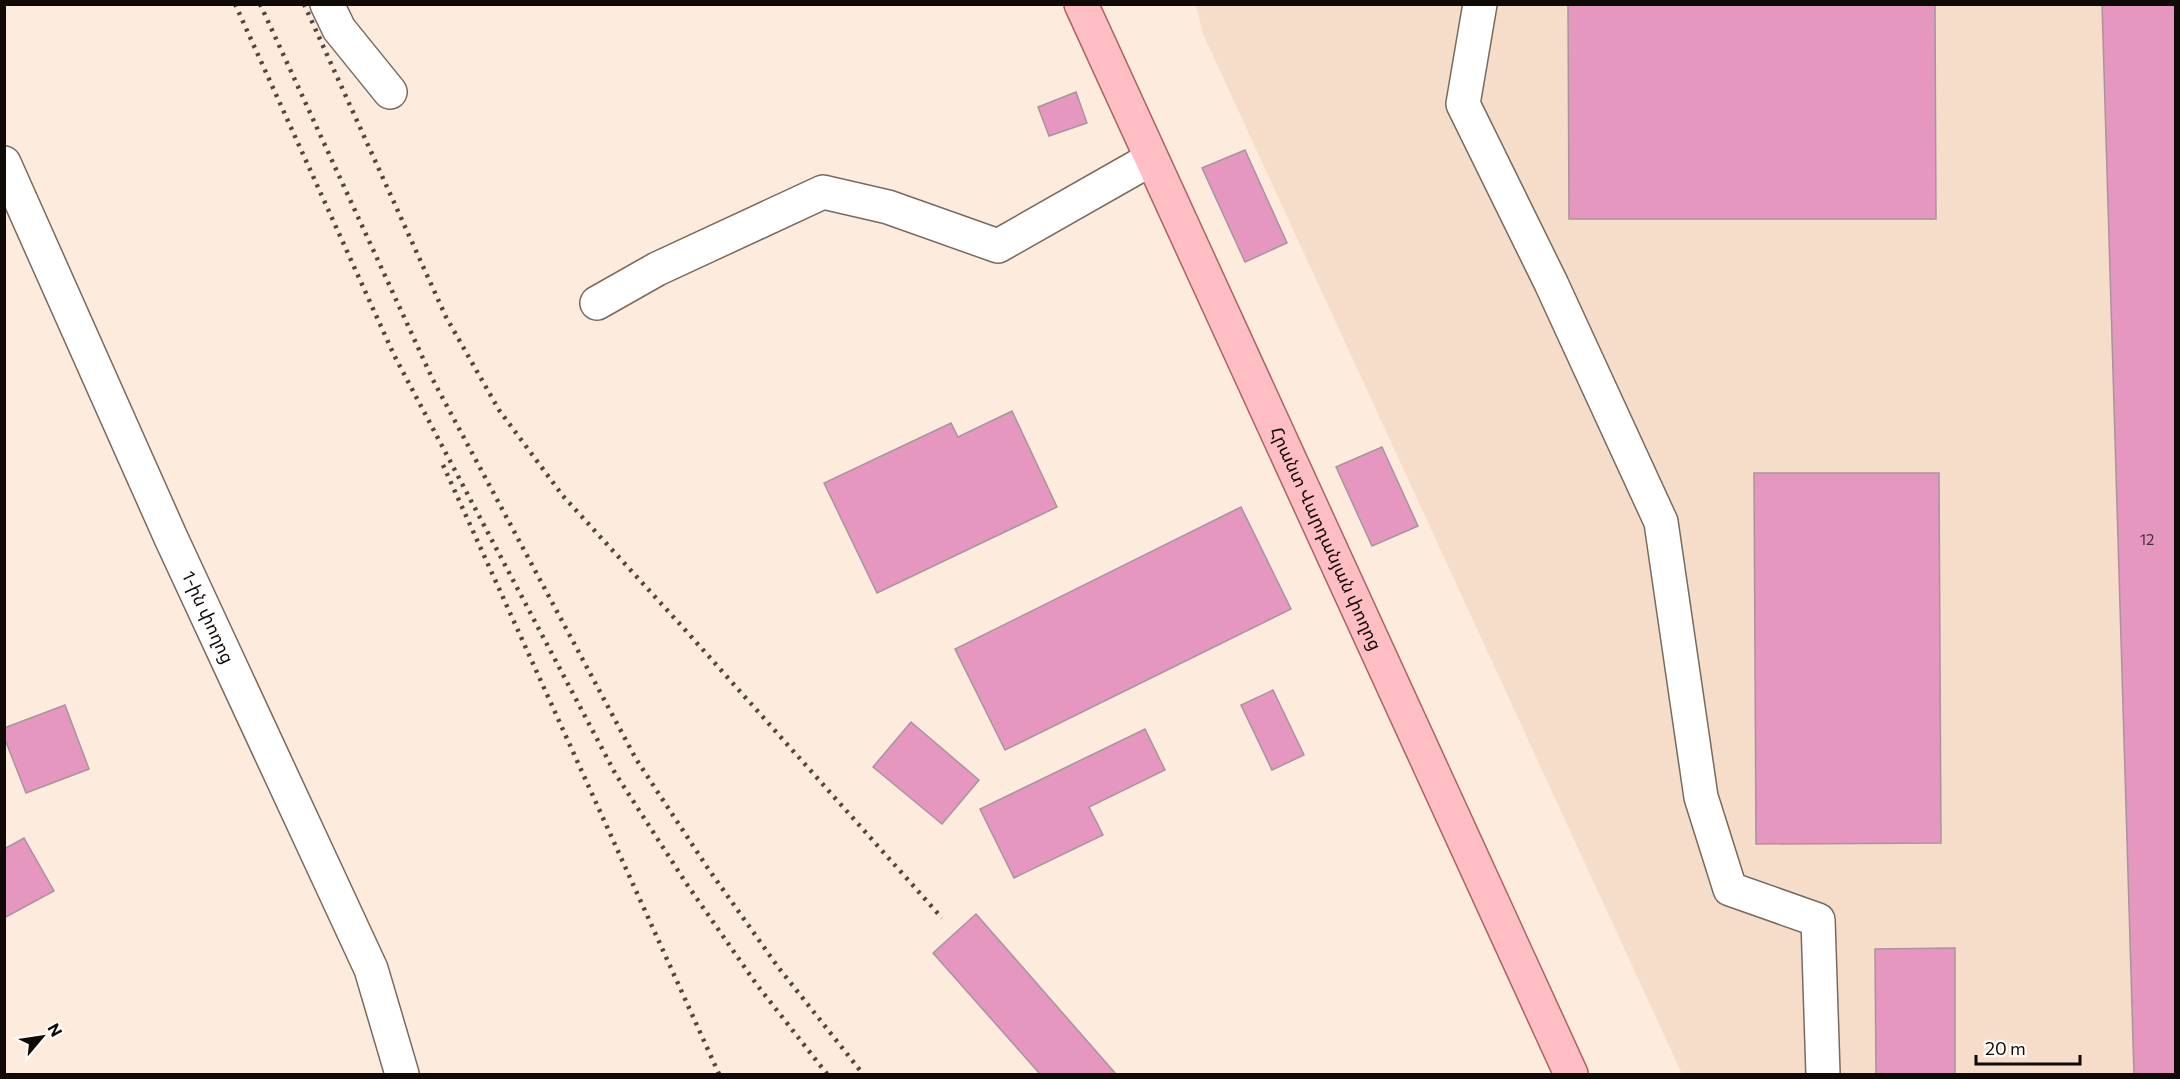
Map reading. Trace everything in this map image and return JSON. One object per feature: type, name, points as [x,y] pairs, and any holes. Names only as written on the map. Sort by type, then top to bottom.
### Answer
[{"type":"main road","name":"Հրանտ Վարդանյան փողոց","points":[[1080,4],[1571,1074]]},
{"type":"street","points":[[327,4],[339,28],[390,92]]},
{"type":"street","points":[[1480,4],[1462,104],[1551,283],[1661,522],[1701,797],[1730,889],[1818,920],[1823,1074]]},
{"type":"street","points":[[597,303],[657,269],[823,192],[888,207],[998,246],[1151,159]]},
{"type":"street","name":"1-ին փողոց","points":[[4,163],[171,538],[371,969],[402,1074]]},
{"type":"shaded area","points":[[1196,5],[2175,5],[2175,1074],[1682,1074],[1203,34]]},
{"type":"building","points":[[1568,4],[1935,4],[1936,219],[1569,219]]},
{"type":"building","points":[[2102,4],[2176,4],[2176,1074],[2134,1074]]},
{"type":"building","points":[[1076,92],[1087,123],[1049,136],[1038,107]]},
{"type":"building","points":[[1245,150],[1287,243],[1245,262],[1202,168]]},
{"type":"building","points":[[1012,411],[1057,507],[877,593],[824,483],[951,423],[958,437]]},
{"type":"building","points":[[1382,447],[1418,526],[1372,546],[1336,467]]},
{"type":"building","points":[[1754,473],[1939,473],[1941,843],[1756,844]]},
{"type":"building","points":[[1241,507],[1291,609],[1005,750],[955,649]]},
{"type":"building","points":[[1273,690],[1304,755],[1272,770],[1241,705]]},
{"type":"building","points":[[65,705],[89,769],[26,793],[4,737],[4,728]]},
{"type":"building","points":[[911,722],[979,780],[942,824],[873,767]]},
{"type":"building","points":[[1145,729],[1165,770],[1089,807],[1103,835],[1014,878],[980,809]]},
{"type":"building","points":[[24,838],[54,891],[4,918],[4,849]]},
{"type":"building","points":[[976,914],[1116,1074],[1040,1074],[933,953]]},
{"type":"building","points":[[1955,948],[1955,1074],[1876,1074],[1875,949]]},
{"type":"railway","points":[[235,4],[394,355],[615,773],[686,883],[757,985],[827,1074]]},
{"type":"railway","points":[[260,4],[433,380],[636,759],[707,867],[778,967],[863,1074]]},
{"type":"railway","points":[[304,4],[446,317],[499,410],[563,496],[942,918]]},
{"type":"railway","points":[[443,465],[719,1074]]}]
